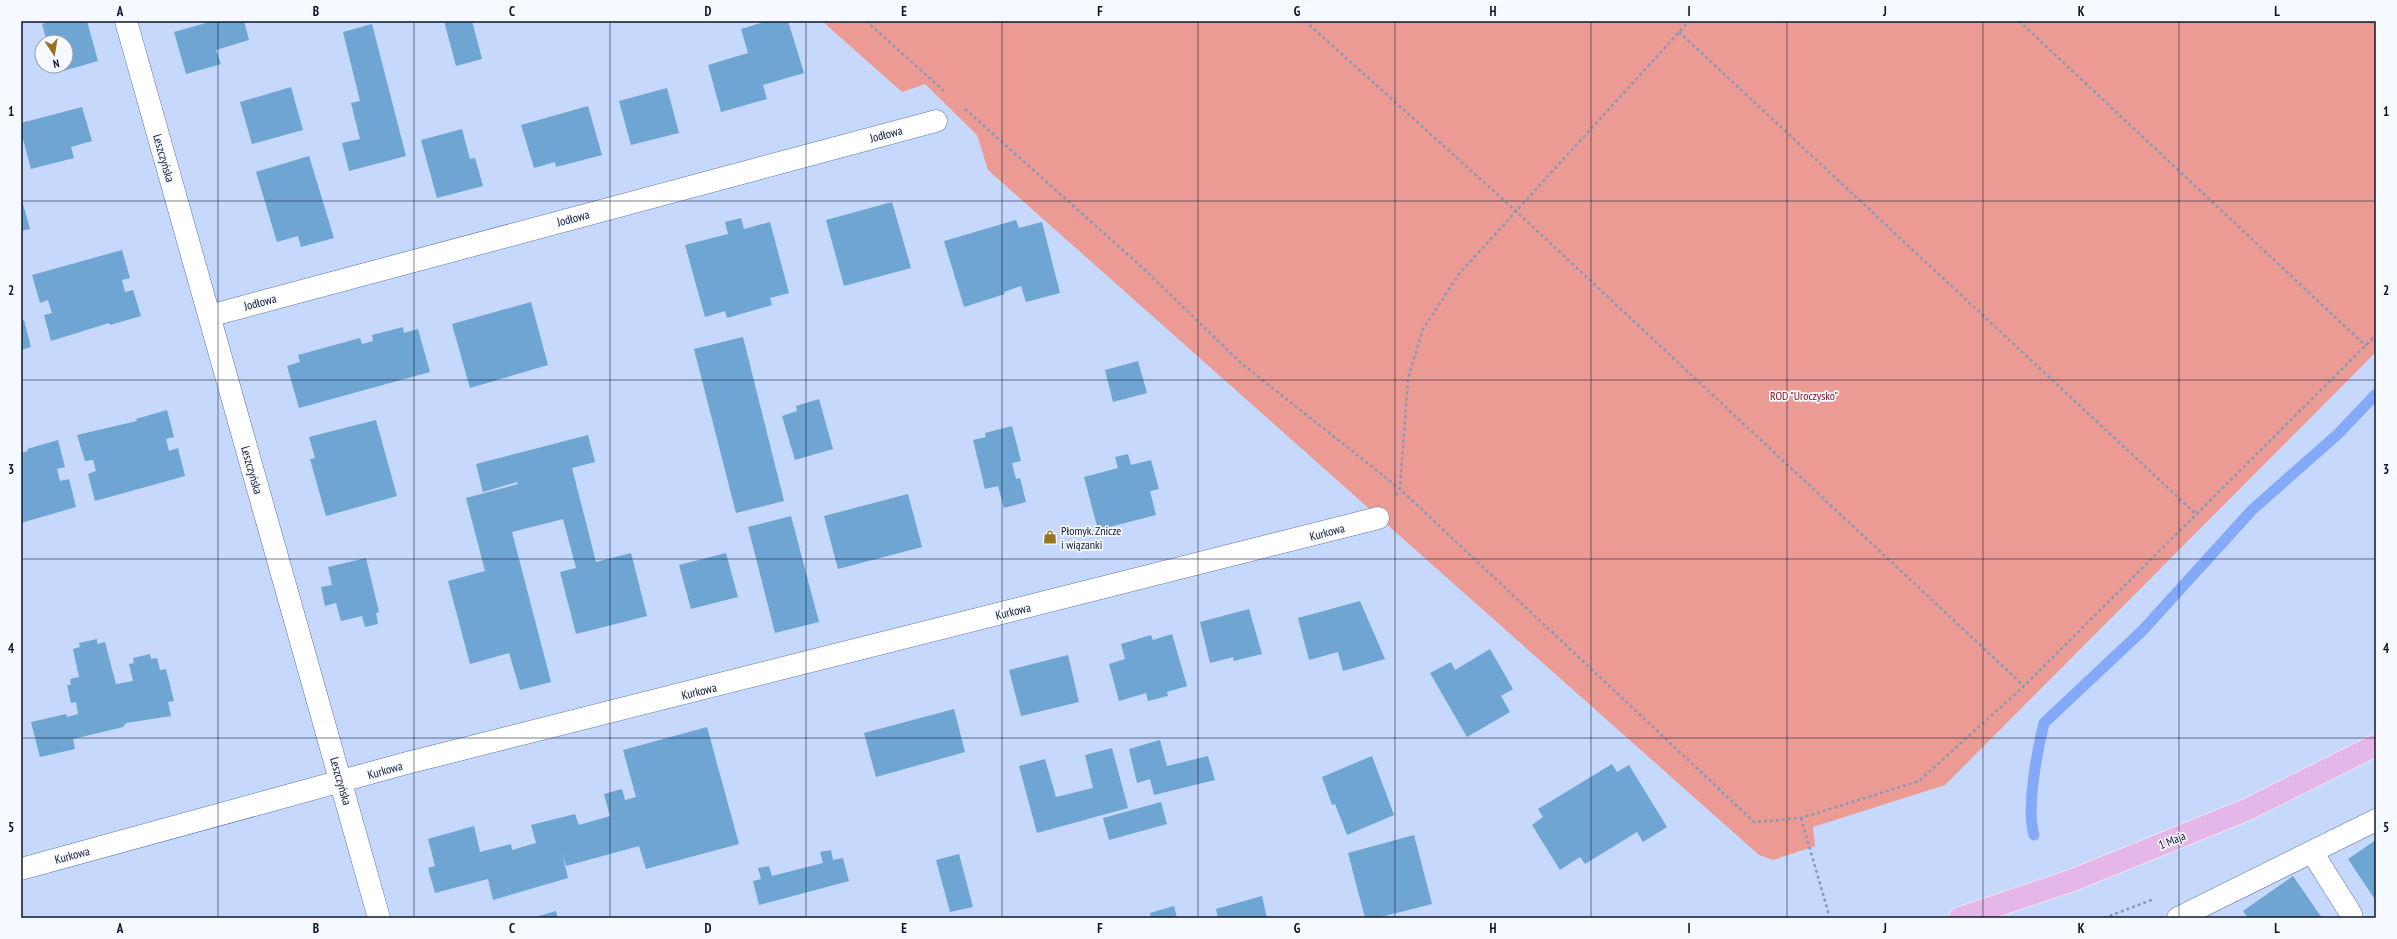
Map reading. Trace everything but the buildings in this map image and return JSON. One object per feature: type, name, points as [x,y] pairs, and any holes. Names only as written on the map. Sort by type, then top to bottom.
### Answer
[{"type":"main road","name":"1 Maja","points":[[1960,918],[2073,880],[2246,810],[2376,745]]},
{"type":"street","name":"Leszczyńska","points":[[126,21],[379,918]]},
{"type":"street","name":"Jodłowa","points":[[209,316],[936,121]]},
{"type":"street","name":"Kurkowa","points":[[21,869],[341,782],[1378,518]]},
{"type":"street","points":[[2178,918],[2212,911],[2312,852],[2376,820]]},
{"type":"street","points":[[2312,852],[2351,914]]},
{"type":"path","points":[[866,21],[949,95]]},
{"type":"path","points":[[1305,21],[1517,212],[2024,686]]},
{"type":"path","points":[[1378,518],[1400,489],[1408,378],[1423,329],[1459,274],[1517,212],[1689,21]]},
{"type":"path","points":[[2019,21],[2366,346]]},
{"type":"path","points":[[2370,21],[2376,26]]},
{"type":"path","points":[[1679,32],[2197,515]]},
{"type":"path","points":[[961,106],[1145,270],[1241,363],[1400,489],[1754,822],[1801,818],[1919,781],[2024,686],[2376,335]]},
{"type":"path","points":[[1801,818],[1829,915]]},
{"type":"green space","name":"ROD \"Uroczysko\"","points":[[822,21],[2376,21],[2376,352],[1945,785],[1813,827],[1815,846],[1773,860],[1759,855],[988,170],[977,135],[925,84],[902,92]]},
{"type":"waterway","points":[[2034,835],[2031,811],[2033,780],[2044,723],[2143,630],[2252,510],[2338,434],[2376,394]]},
{"type":"place","name":"Płomyk. Znicze i wiązanki","points":[[1050,537]]}]
